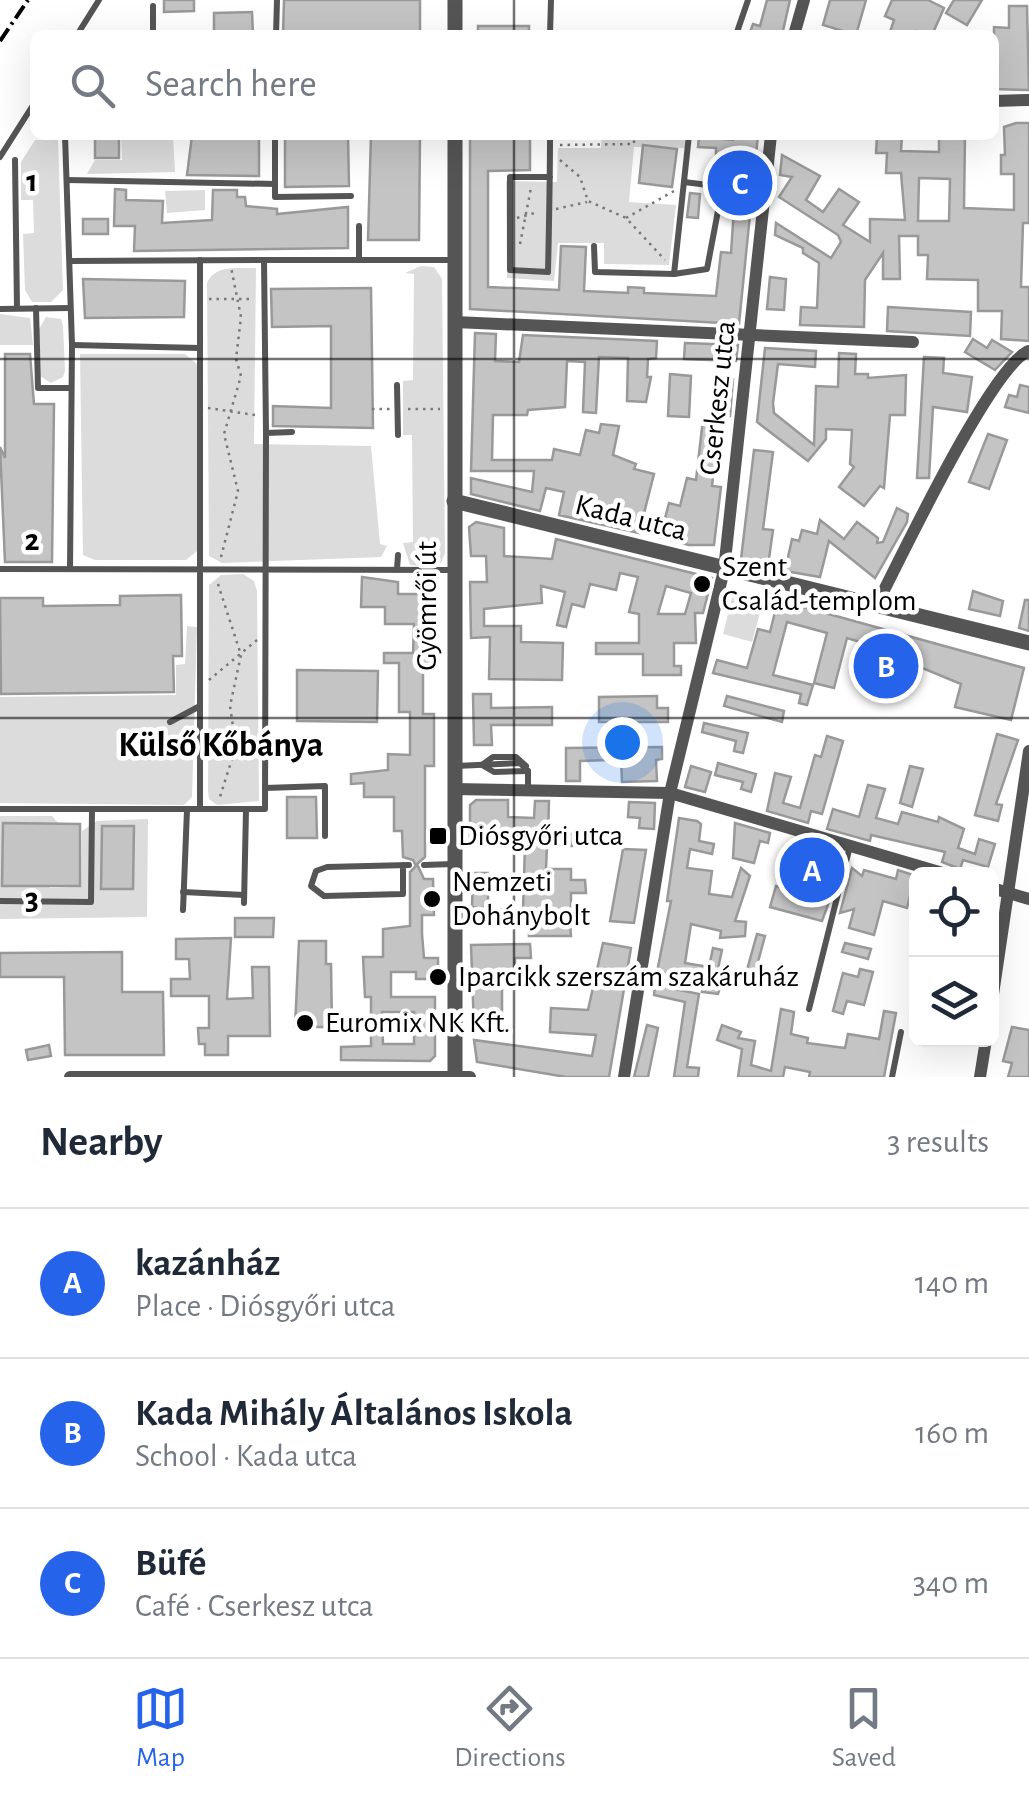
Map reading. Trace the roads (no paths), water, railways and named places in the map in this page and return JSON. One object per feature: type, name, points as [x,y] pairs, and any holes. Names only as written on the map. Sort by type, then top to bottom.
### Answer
[{"type":"street","points":[[455,0],[455,30]]},
{"type":"street","points":[[795,30],[804,0]]},
{"type":"street","points":[[999,100],[1029,100]]},
{"type":"street","name":"Gyömrői út","points":[[455,140],[454,864],[460,1076]]},
{"type":"street","name":"Cserkesz utca","points":[[624,1077],[670,792],[724,570],[771,140]]},
{"type":"street","points":[[455,322],[913,342]]},
{"type":"street","points":[[876,606],[976,416],[1016,359],[1029,352]]},
{"type":"street","name":"Kada utca","points":[[454,501],[1029,643]]},
{"type":"street","points":[[999,957],[1029,751]]},
{"type":"street","points":[[454,789],[670,792],[922,867]]},
{"type":"street","points":[[999,890],[1029,899]]},
{"type":"street","points":[[980,1077],[985,1047]]},
{"type":"street","points":[[70,1077],[460,1076]]},
{"type":"lane","points":[[80,30],[99,0]]},
{"type":"lane","points":[[276,0],[276,30]]},
{"type":"lane","points":[[550,0],[550,30]]},
{"type":"lane","points":[[738,30],[748,0]]},
{"type":"lane","points":[[152,6],[153,30]]},
{"type":"lane","points":[[0,157],[30,110]]},
{"type":"lane","points":[[65,140],[72,345],[70,569]]},
{"type":"lane","points":[[275,140],[275,197],[351,196]]},
{"type":"lane","points":[[550,140],[550,177],[548,272],[510,270],[510,177],[550,177]]},
{"type":"lane","points":[[674,274],[689,140]]},
{"type":"lane","points":[[15,160],[17,308]]},
{"type":"lane","points":[[67,180],[275,184]]},
{"type":"lane","points":[[594,246],[595,272],[674,274],[708,269],[721,195],[716,186],[684,183]]},
{"type":"lane","points":[[359,226],[359,260]]},
{"type":"lane","points":[[200,260],[200,810]]},
{"type":"lane","points":[[0,809],[265,809],[264,260]]},
{"type":"lane","points":[[70,262],[455,260]]},
{"type":"lane","points":[[36,308],[38,388],[71,388]]},
{"type":"lane","points":[[0,309],[70,308]]},
{"type":"lane","points":[[72,345],[200,348]]},
{"type":"lane","points":[[397,384],[398,435]]},
{"type":"lane","points":[[266,433],[292,432]]},
{"type":"lane","points":[[398,555],[398,570]]},
{"type":"lane","points":[[0,569],[454,570]]},
{"type":"lane","points":[[170,722],[200,706]]},
{"type":"lane","points":[[482,766],[493,757],[516,757],[526,768],[528,789]]},
{"type":"lane","points":[[454,766],[482,766],[494,772],[526,768]]},
{"type":"lane","points":[[265,788],[325,786],[325,836]]},
{"type":"lane","points":[[183,910],[186,810]]},
{"type":"lane","points":[[184,892],[244,899],[246,810]]},
{"type":"lane","points":[[0,901],[91,902],[92,811]]},
{"type":"lane","points":[[820,897],[845,845]]},
{"type":"lane","points":[[808,1009],[845,845]]},
{"type":"lane","points":[[424,865],[454,864]]},
{"type":"lane","points":[[406,865],[403,894],[324,896],[312,886],[316,871],[328,866],[406,865]]},
{"type":"lane","points":[[892,1077],[901,1032]]},
{"type":"railway","points":[[0,41],[28,0]]},
{"type":"place","name":"Büfé","points":[[740,183]]},
{"type":"place","name":"Szent Család-templom","points":[[702,584]]},
{"type":"place","name":"Kada Mihály Általános Iskola","points":[[886,666]]},
{"type":"place","name":"Diósgyőri utca","points":[[438,836]]},
{"type":"place","name":"kazánház","points":[[812,870]]},
{"type":"place","name":"Nemzeti Dohánybolt","points":[[432,899]]},
{"type":"place","name":"Iparcikk szerszám szakáruház","points":[[438,977]]},
{"type":"place","name":"Euromix NK Kft.","points":[[305,1023]]},
{"type":"district","name":"Külső Kőbánya","points":[[221,745]]}]
